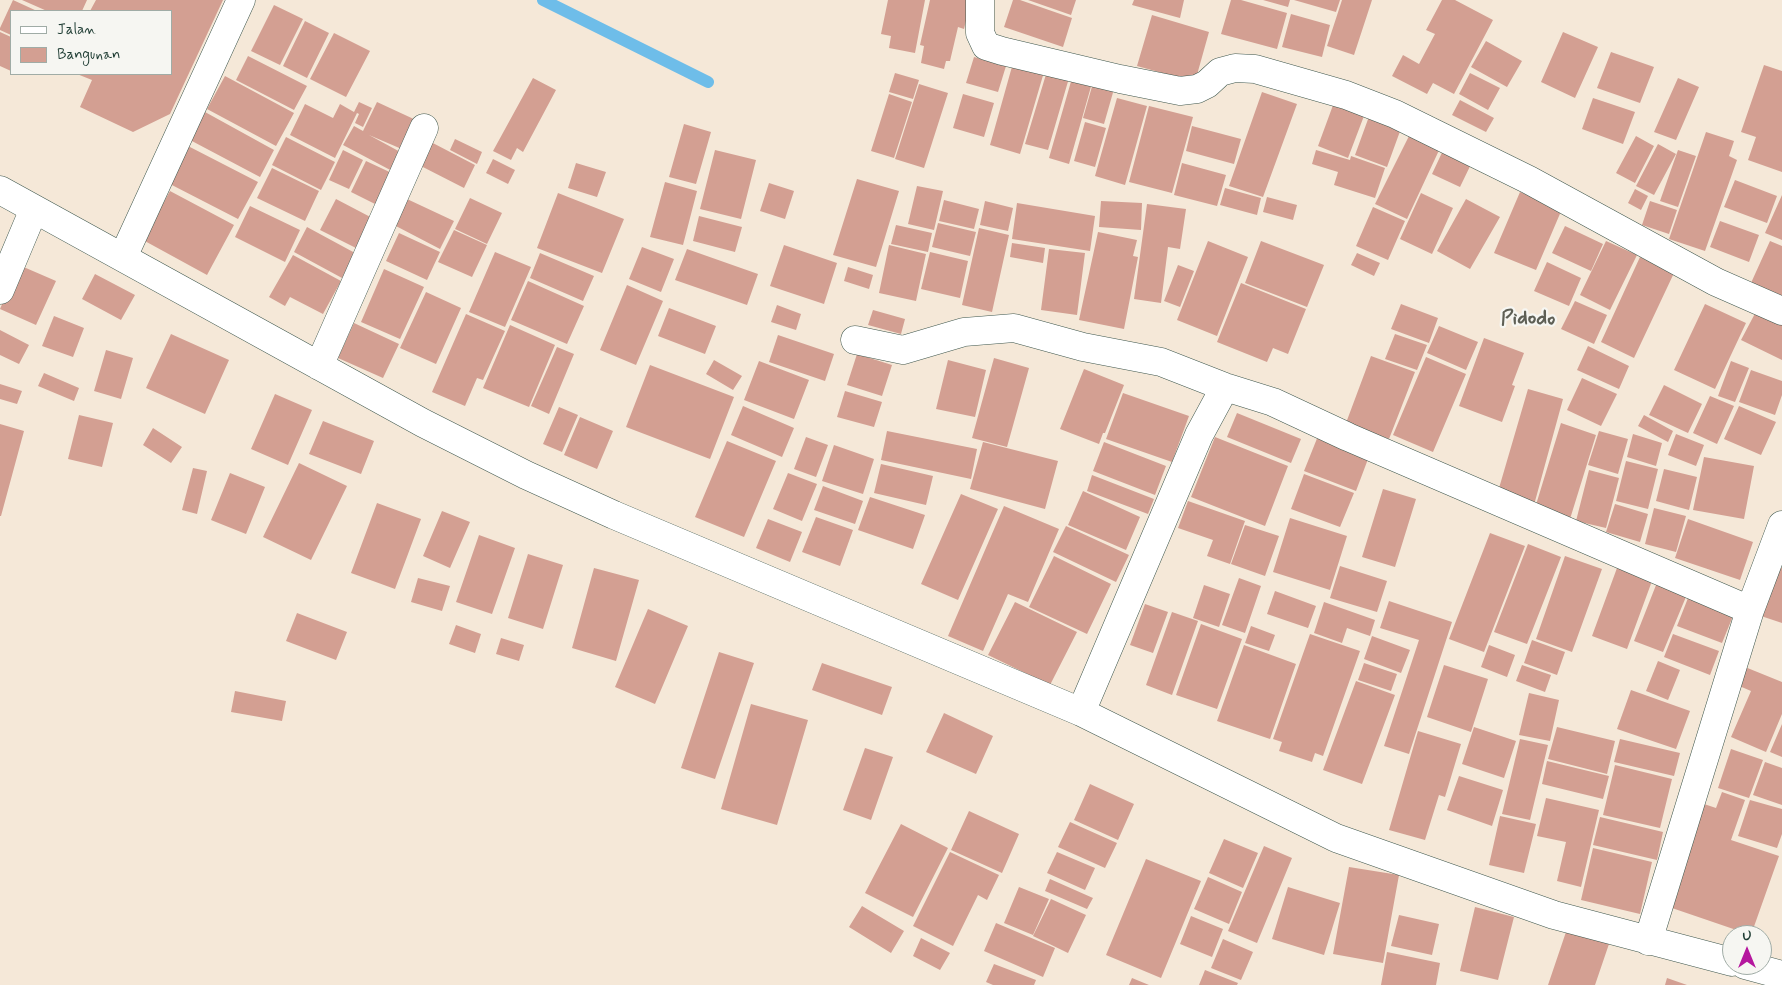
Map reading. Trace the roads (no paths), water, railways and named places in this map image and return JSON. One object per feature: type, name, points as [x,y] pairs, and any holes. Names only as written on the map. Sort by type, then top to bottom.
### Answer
[{"type":"street","points":[[123,257],[240,0]]},
{"type":"street","points":[[980,0],[980,33],[986,46],[1002,51],[1180,91],[1198,89],[1207,84],[1220,72],[1235,68],[1255,69],[1346,95],[1395,114],[1520,176],[1716,282],[1782,312]]},
{"type":"street","points":[[319,366],[424,128]]},
{"type":"street","points":[[0,190],[440,432],[526,475],[614,515],[1081,712],[1336,838],[1554,915],[1722,960]]},
{"type":"street","points":[[0,290],[34,209]]},
{"type":"street","points":[[855,340],[903,350],[964,332],[1014,328],[1083,347],[1161,362],[1225,387],[1272,402],[1357,441],[1750,610]]},
{"type":"street","points":[[1081,712],[1200,435],[1225,387]]},
{"type":"street","points":[[1648,941],[1750,610],[1782,525]]},
{"type":"waterway","points":[[543,0],[708,82]]},
{"type":"district","name":"Pidodo","points":[[1528,320]]}]
